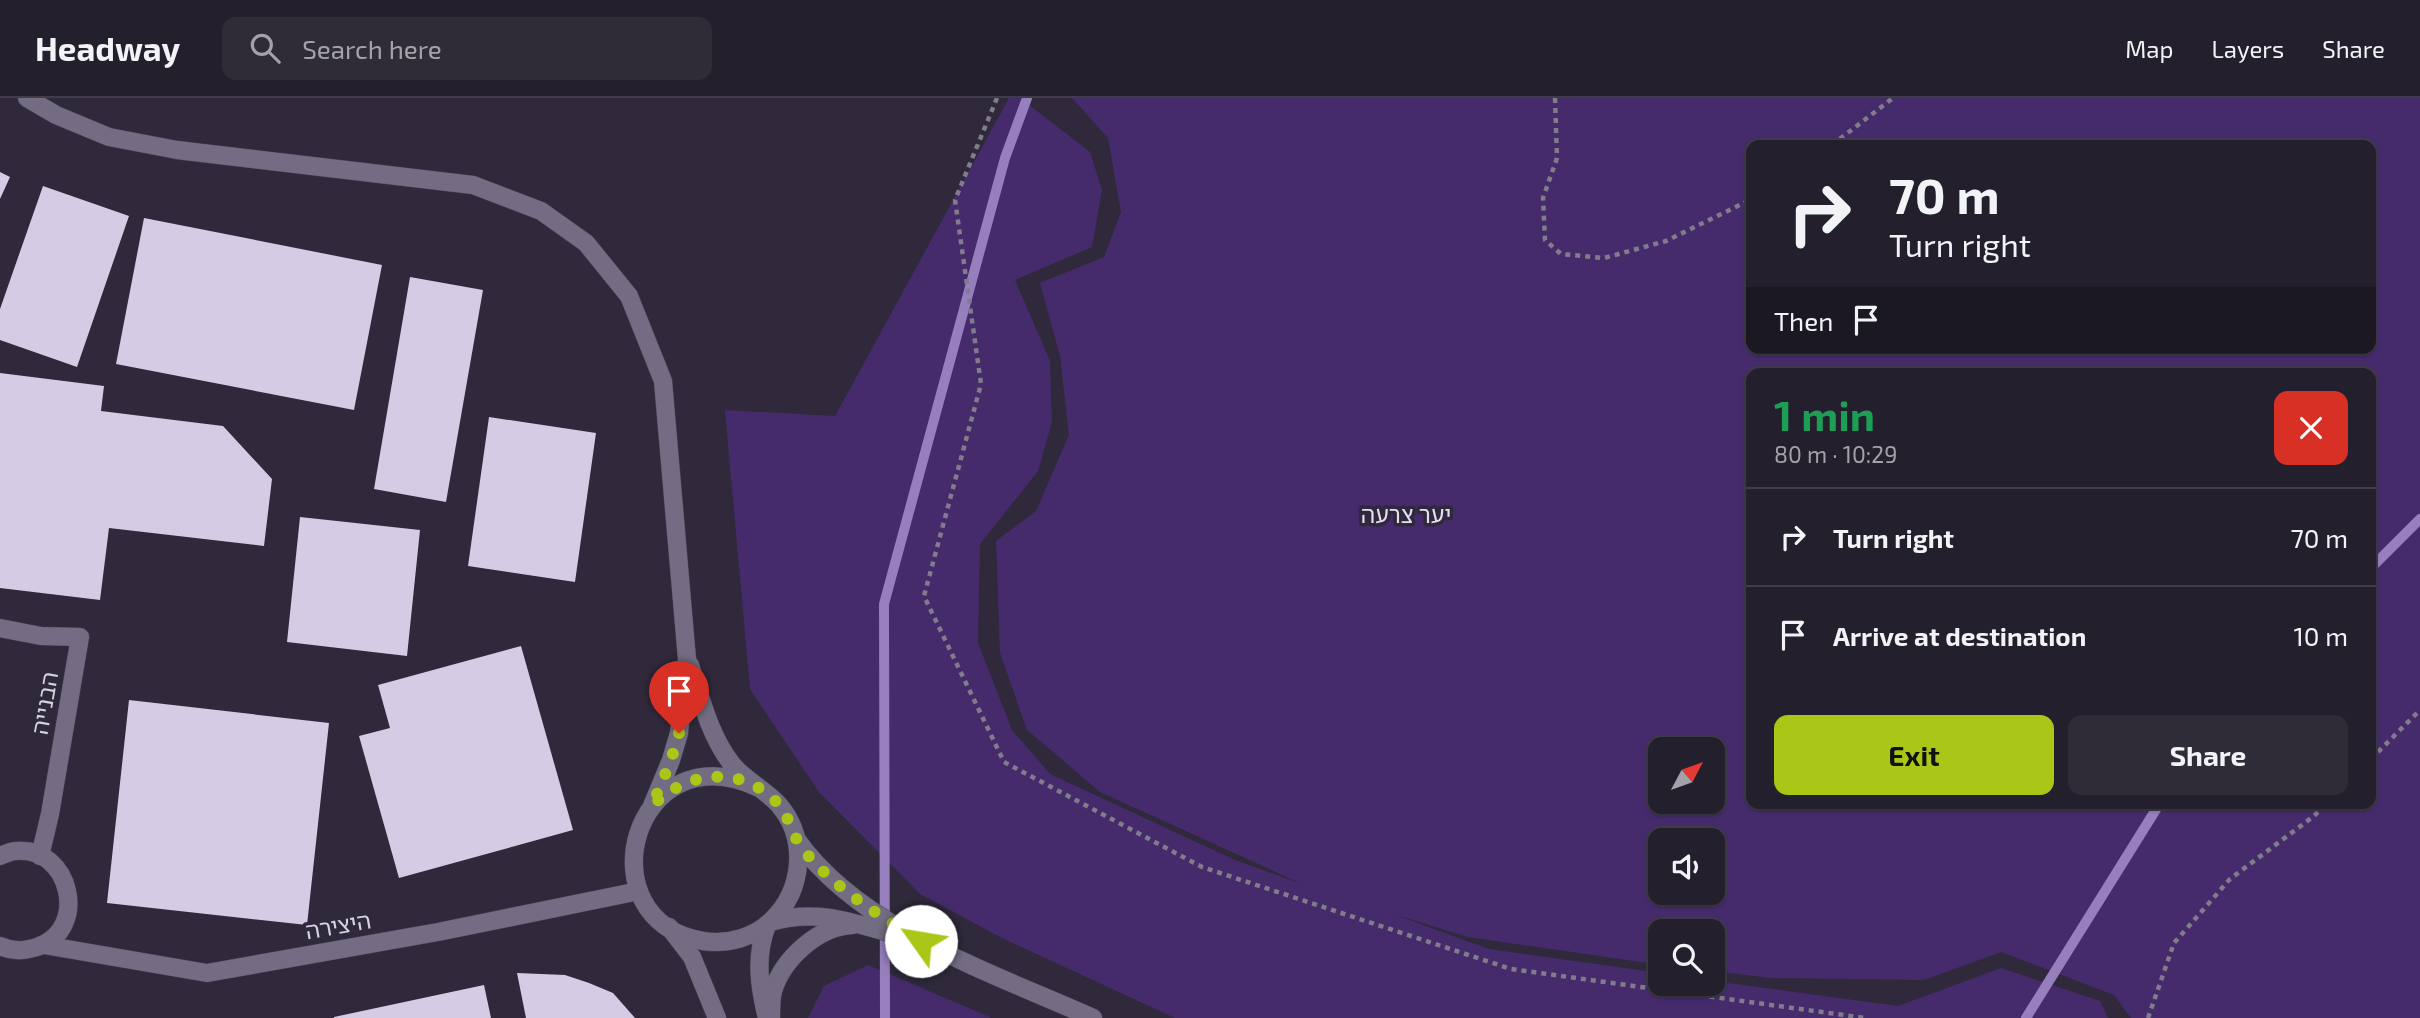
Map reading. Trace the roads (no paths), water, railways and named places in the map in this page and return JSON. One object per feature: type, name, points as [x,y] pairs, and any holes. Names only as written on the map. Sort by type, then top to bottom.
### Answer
[{"type":"street","points":[[27,98],[55,115],[109,137],[177,150],[473,185],[541,211],[586,243],[629,296],[663,381],[687,659],[679,733],[652,806],[639,828],[633,866],[639,891],[652,912],[692,957],[717,1018]]},
{"type":"street","name":"הבנייה","points":[[0,628],[41,636],[80,637],[50,814],[40,856]]},
{"type":"street","points":[[687,659],[716,740],[732,765],[779,805],[797,840],[813,861],[842,887],[867,907],[921,941],[1093,1018]]},
{"type":"street","points":[[652,806],[672,789],[695,779],[735,778],[759,788]]},
{"type":"street","points":[[769,1018],[758,967],[761,940],[769,923],[787,902],[797,878],[797,840]]},
{"type":"street","points":[[0,856],[16,851],[33,853],[49,860],[67,884],[70,902],[67,919],[57,934],[44,945]]},
{"type":"street","name":"היצירה","points":[[0,946],[23,951],[44,945],[208,973],[438,932],[639,891]]},
{"type":"street","points":[[669,928],[690,938],[725,942],[747,936],[769,923],[790,916],[806,915],[836,918],[921,941]]},
{"type":"street","points":[[769,1018],[774,989],[796,955],[810,940],[825,931],[864,925]]},
{"type":"waterway","points":[[885,1018],[884,604],[1005,158],[1027,98]]},
{"type":"waterway","points":[[2376,563],[2420,519]]},
{"type":"waterway","points":[[2026,1018],[2156,809]]},
{"type":"park label","name":"יער צרעה","points":[[1406,514]]}]
